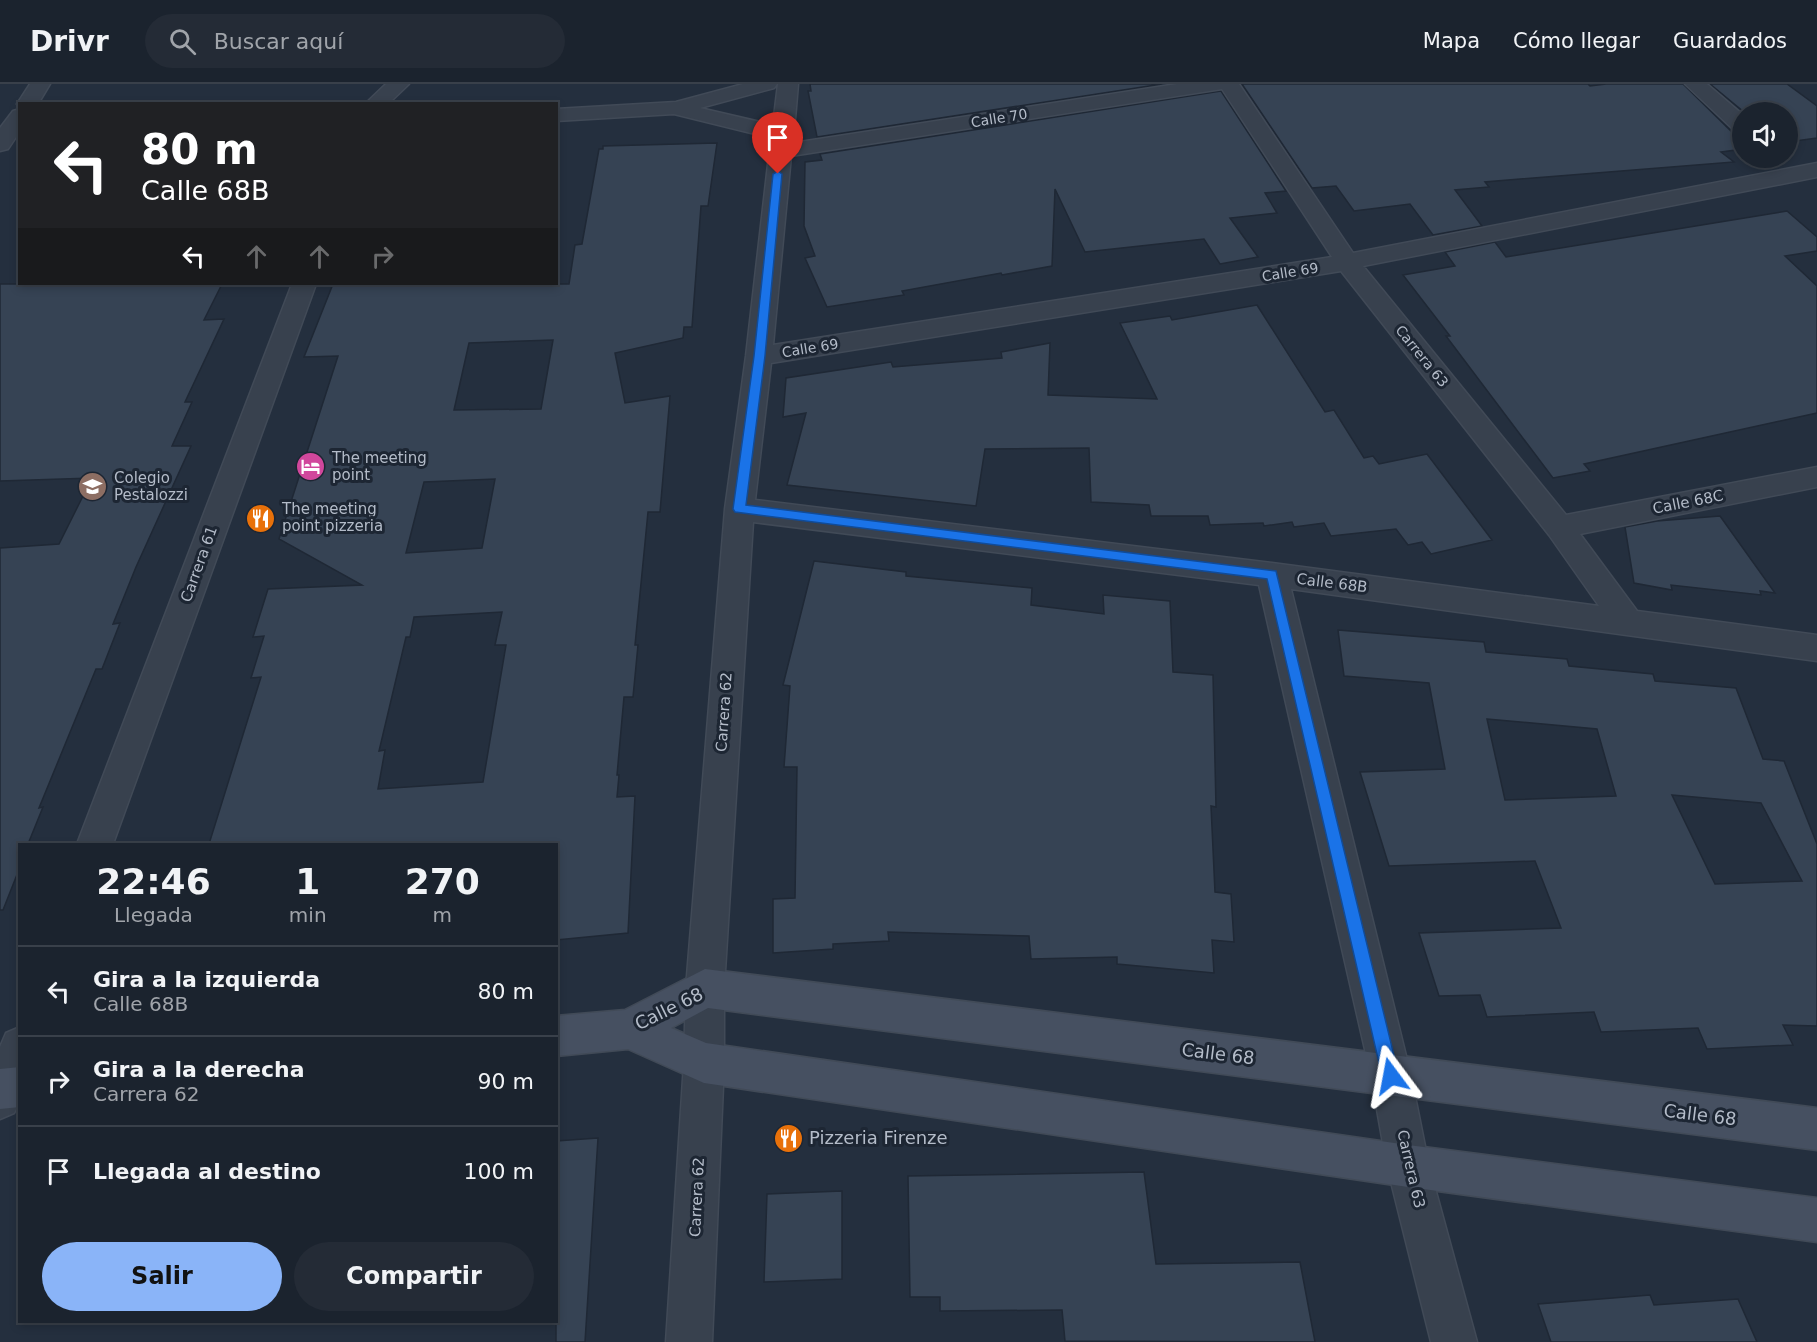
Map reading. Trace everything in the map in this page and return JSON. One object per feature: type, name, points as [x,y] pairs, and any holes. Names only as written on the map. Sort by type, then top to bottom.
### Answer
[{"type":"street","points":[[28,102],[40,84]]},
{"type":"street","points":[[374,102],[379,84]]},
{"type":"street","points":[[376,102],[399,84]]},
{"type":"street","name":"Calle 70","points":[[558,115],[676,108],[767,84]]},
{"type":"street","name":"Carrera 62","points":[[689,1342],[704,1063],[705,988],[739,509],[759,356],[788,84]]},
{"type":"street","name":"Calle 70","points":[[676,108],[781,142],[1217,84]]},
{"type":"street","name":"Carrera 63","points":[[1228,84],[1347,262],[1559,527],[1627,621]]},
{"type":"street","points":[[1695,84],[1732,116]]},
{"type":"street","points":[[6,137],[18,118]]},
{"type":"street","points":[[1798,167],[1817,190]]},
{"type":"street","name":"Calle 69","points":[[759,356],[1347,262],[1793,168]]},
{"type":"street","name":"Carrera 61","points":[[95,843],[304,285]]},
{"type":"street","name":"Calle 68C","points":[[1559,527],[1817,477]]},
{"type":"street","name":"Calle 68B","points":[[739,509],[1627,621],[1813,653]]},
{"type":"street","name":"Carrera 63","points":[[1272,575],[1391,1076],[1408,1166],[1454,1342]]},
{"type":"street","name":"Calle 68","points":[[558,1036],[629,1029],[705,988],[1817,1129]]},
{"type":"street","name":"Calle 68","points":[[629,1029],[704,1063],[1408,1166],[1817,1220]]},
{"type":"street","points":[[6,1091],[18,1053]]},
{"type":"building","points":[[810,84],[1162,84],[817,137],[808,91],[811,91]]},
{"type":"building","points":[[1242,84],[1588,84],[1590,86],[1683,84],[1732,132],[1732,150],[1721,152],[1732,162],[1485,182],[1489,187],[1455,190],[1482,226],[1433,235],[1410,204],[1354,211],[1336,186],[1312,188]]},
{"type":"building","points":[[1710,84],[1787,84],[1817,106],[1817,138],[1798,141],[1798,102],[1732,102]]},
{"type":"building","points":[[1221,91],[1286,191],[1265,193],[1277,213],[1230,218],[1258,257],[1220,264],[1204,239],[1085,252],[1055,189],[1052,266],[902,291],[904,295],[827,307],[805,258],[815,256],[804,226],[805,162],[822,160],[820,154]]},
{"type":"building","points":[[717,143],[708,206],[701,206],[692,327],[684,327],[683,338],[615,353],[625,403],[670,396],[660,512],[648,512],[635,645],[638,645],[633,697],[624,697],[617,775],[619,775],[617,797],[635,796],[628,933],[558,940],[558,843],[209,843],[261,677],[251,678],[264,636],[253,637],[268,589],[362,585],[279,539],[338,356],[304,357],[333,285],[569,284],[575,245],[582,244],[599,149],[603,149],[603,146]],"holes":[[[553,340],[541,409],[454,410],[469,343]],[[495,479],[482,548],[406,553],[424,482]],[[502,612],[495,645],[506,645],[483,782],[378,789],[385,750],[379,751],[406,637],[410,637],[414,617]]]},
{"type":"building","points":[[1787,211],[1817,237],[1817,251],[1785,256],[1817,286],[1817,413],[1584,464],[1590,471],[1553,478],[1403,275],[1455,266],[1445,252],[1495,242],[1506,257]]},
{"type":"building","points":[[0,284],[222,285],[204,320],[224,319],[185,402],[192,402],[172,446],[191,446],[136,567],[113,624],[120,623],[102,669],[96,669],[39,808],[43,807],[28,843],[18,843],[18,872],[3,910],[0,910],[0,548],[59,544],[92,478],[0,481]]},
{"type":"building","points":[[1257,305],[1325,412],[1334,410],[1364,458],[1373,456],[1379,464],[1427,454],[1492,540],[1431,554],[1422,542],[1408,545],[1396,529],[1331,536],[1324,523],[1294,527],[1292,522],[1264,526],[1263,523],[1210,525],[1208,516],[1151,516],[1149,505],[1091,502],[1089,448],[985,449],[976,506],[787,485],[806,413],[783,417],[786,378],[891,362],[893,367],[1002,358],[1001,352],[1050,343],[1048,395],[1157,399],[1120,323],[1170,316],[1172,320]]},
{"type":"building","points":[[1720,516],[1775,593],[1760,591],[1761,595],[1671,585],[1672,590],[1634,583],[1625,527],[1657,521]]},
{"type":"building","points":[[814,561],[906,572],[906,576],[1032,588],[1031,605],[1104,614],[1103,595],[1170,601],[1173,672],[1213,675],[1216,807],[1211,806],[1215,892],[1231,894],[1234,942],[1212,940],[1214,973],[1117,964],[1117,957],[1031,959],[1029,936],[888,932],[889,941],[833,944],[833,949],[773,953],[773,899],[795,898],[797,767],[784,767],[790,686],[783,685]]},
{"type":"building","points":[[1338,630],[1484,642],[1486,652],[1567,659],[1569,666],[1653,674],[1655,681],[1736,688],[1763,759],[1784,761],[1817,844],[1817,1026],[1783,1025],[1793,1045],[1707,1049],[1698,1028],[1601,1032],[1594,1012],[1487,1017],[1480,995],[1439,996],[1419,933],[1561,928],[1535,861],[1389,866],[1360,772],[1445,769],[1429,683],[1344,676]],"holes":[[[1487,719],[1597,729],[1616,796],[1505,800]],[[1672,795],[1761,803],[1802,881],[1715,884]]]},
{"type":"building","points":[[598,1138],[585,1342],[556,1342],[556,1323],[558,1323],[558,1141]]},
{"type":"building","points":[[1144,1172],[1156,1264],[1300,1262],[1315,1342],[1065,1341],[1062,1310],[940,1311],[940,1297],[910,1297],[908,1176]]},
{"type":"building","points":[[842,1191],[842,1279],[764,1282],[767,1194]]},
{"type":"building","points":[[1650,1295],[1654,1305],[1738,1299],[1757,1342],[1551,1342],[1538,1304]]},
{"type":"place","name":"The meeting point","points":[[311,467]]},
{"type":"place","name":"Colegio Pestalozzi","points":[[93,487]]},
{"type":"place","name":"The meeting point pizzeria","points":[[261,518]]},
{"type":"place","name":"Pizzeria Firenze","points":[[788,1138]]},
{"type":"route","points":[[778,174],[759,356],[739,509],[1272,575],[1391,1076]]}]
